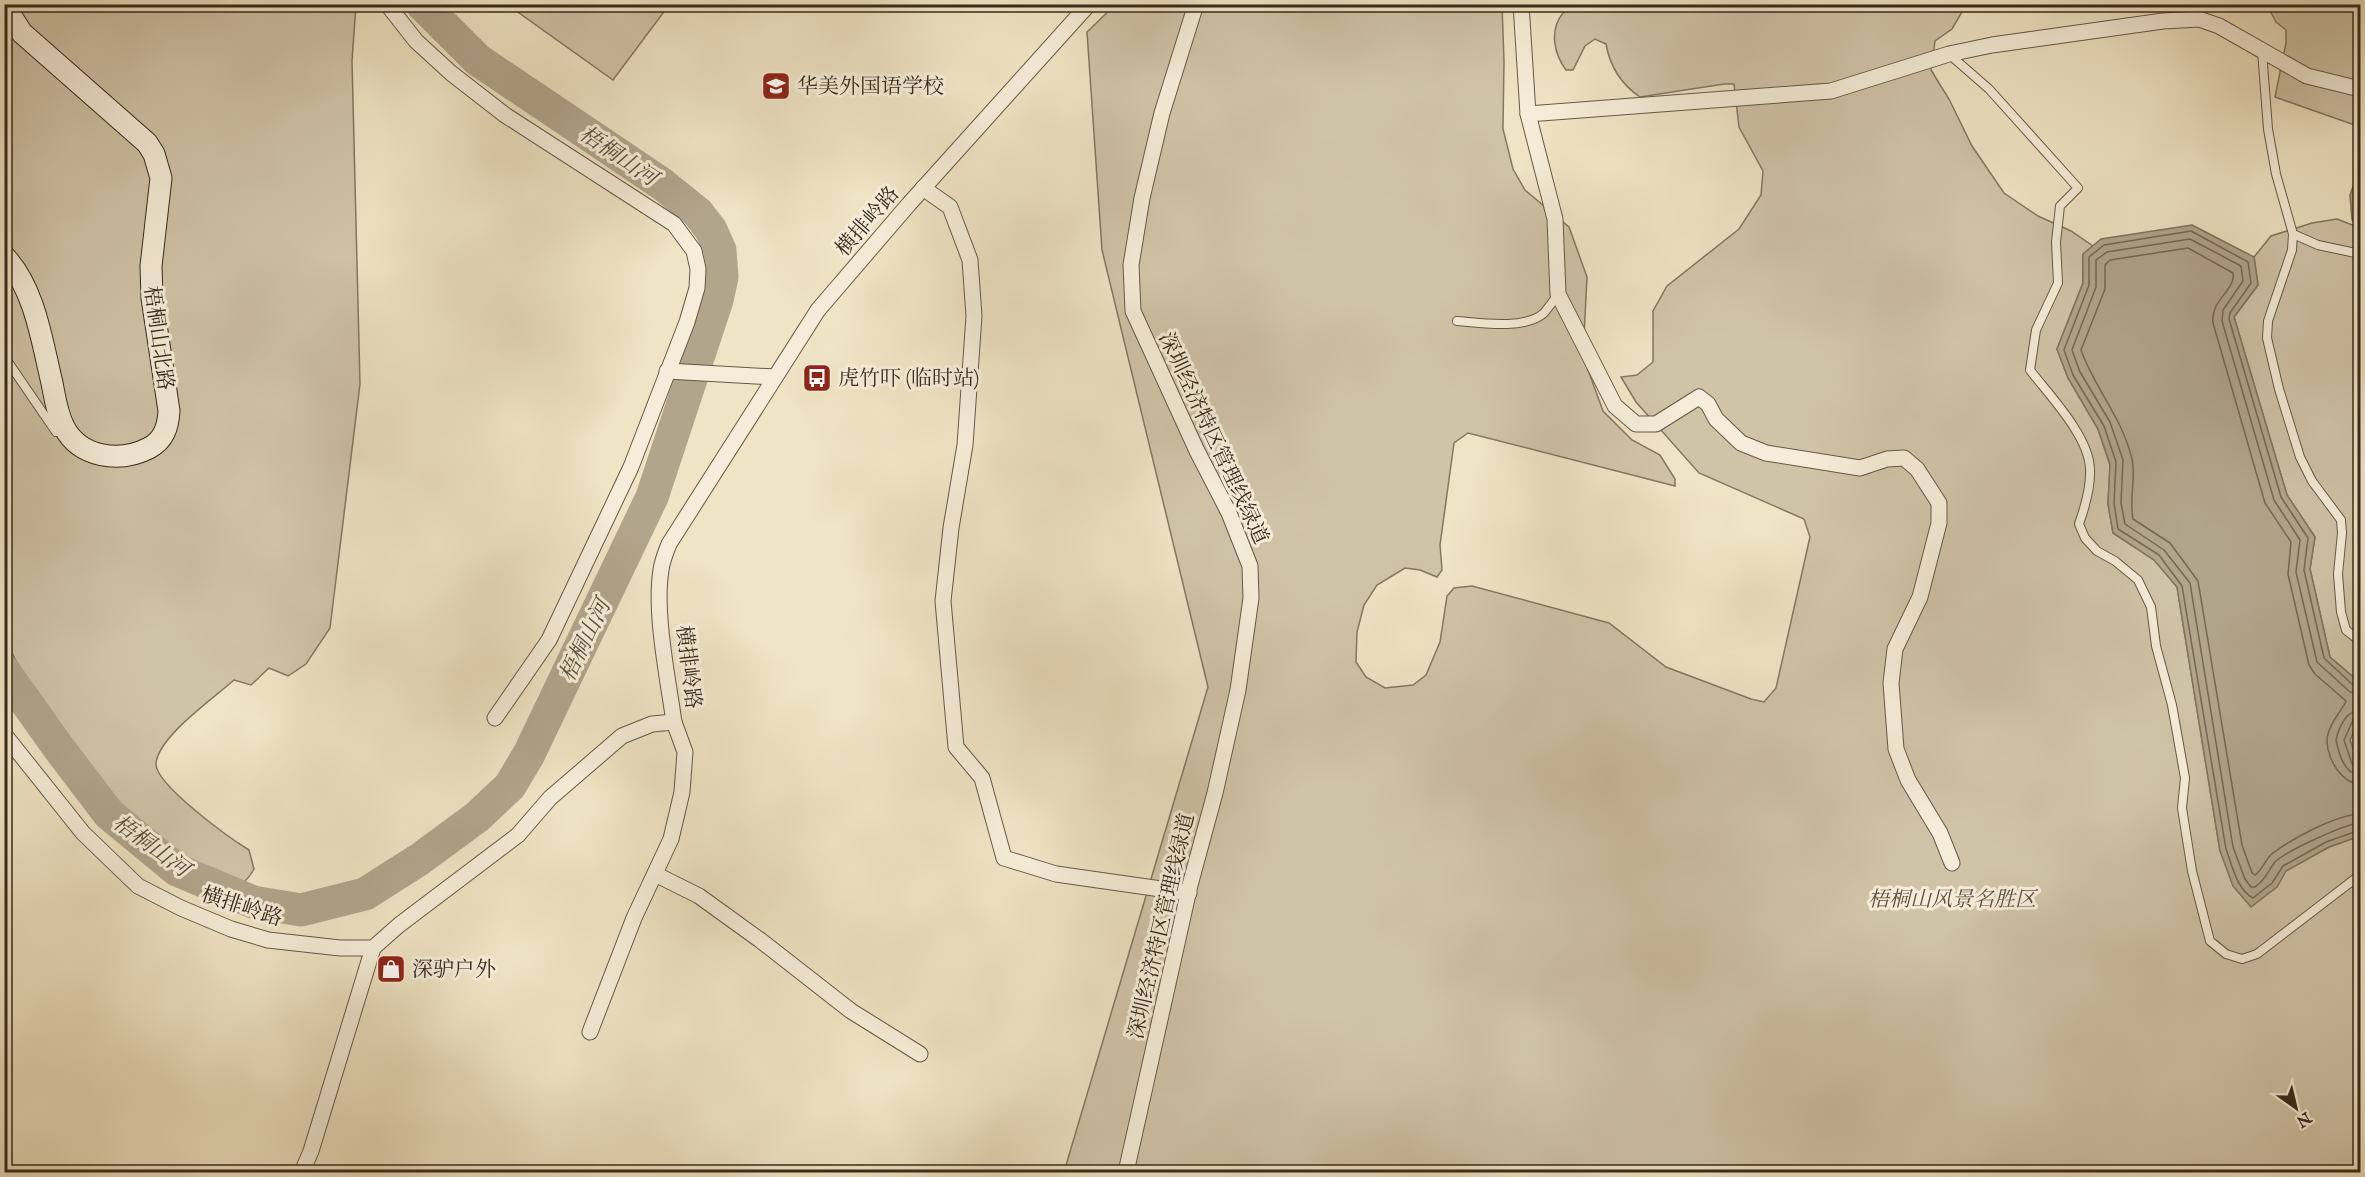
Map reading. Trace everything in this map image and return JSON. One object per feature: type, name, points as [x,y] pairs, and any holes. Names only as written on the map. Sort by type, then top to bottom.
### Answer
[{"type":"street","points":[[387,4],[416,41],[460,80],[505,115],[674,224],[693,251],[698,269],[697,288],[687,322],[631,467],[549,640],[495,718]]},
{"type":"street","name":"横排岭路","points":[[4,734],[83,833],[138,886],[181,908],[231,929],[268,940],[340,948],[372,948],[399,925],[518,836],[550,798],[622,736],[652,724],[675,722],[662,635],[659,592],[661,570],[669,544],[818,310],[923,188],[1089,4]]},
{"type":"street","name":"深圳经济特区管理线绿道","points":[[1126,1173],[1189,893],[1238,690],[1251,598],[1250,566],[1229,513],[1197,451],[1133,311],[1131,265],[1142,198],[1162,113],[1196,4]]},
{"type":"street","points":[[1521,4],[1528,114],[1555,219],[1558,294],[1615,406],[1636,424],[1656,424],[1699,397],[1708,404],[1716,419],[1741,443],[1766,453],[1860,468],[1887,459],[1904,458],[1917,469],[1940,503],[1939,523],[1920,597],[1895,649],[1891,683],[1896,748],[1908,780],[1940,833],[1952,863]]},
{"type":"street","name":"梧桐山北路","points":[[4,5],[22,33],[147,143],[159,168],[161,190],[151,266],[152,298],[169,411],[168,425],[158,442],[141,451],[118,456],[96,454]]},
{"type":"street","points":[[1528,114],[1831,90],[1949,54],[1992,45],[2163,21],[2199,19],[2218,26],[2307,76],[2361,89]]},
{"type":"street","points":[[923,188],[950,207],[970,260],[974,316],[965,445],[951,528],[943,601],[956,747],[982,778],[1004,858],[1056,874],[1189,893]]},
{"type":"street","points":[[4,256],[27,292],[58,413],[64,427],[80,445],[96,454]]},
{"type":"street","points":[[667,371],[775,377]]},
{"type":"street","points":[[590,1032],[634,918],[671,839],[682,792],[685,752],[675,722]]},
{"type":"street","points":[[655,874],[699,896],[852,1011],[920,1054]]},
{"type":"street","points":[[302,1173],[311,1151],[372,948]]},
{"type":"lane","points":[[2262,50],[2268,129],[2276,174],[2293,234],[2292,250],[2268,321],[2267,338],[2279,389],[2300,457],[2312,482],[2341,520],[2338,574],[2341,612],[2346,630],[2361,641]]},
{"type":"lane","points":[[1949,54],[1989,89],[2078,188],[2060,206],[2056,242],[2058,283],[2036,330],[2030,370],[2082,441],[2090,468],[2086,503],[2079,524],[2085,538],[2097,551],[2115,561],[2138,580],[2151,607],[2156,646],[2172,705],[2185,778],[2182,808],[2192,871],[2210,941],[2226,954],[2242,959],[2257,954],[2361,875]]},
{"type":"lane","points":[[2293,234],[2318,245],[2361,254]]},
{"type":"lane","points":[[1456,321],[1493,324],[1526,322],[1542,314],[1558,294]]},
{"type":"lane","points":[[4,356],[61,439],[79,450],[96,454]]},
{"type":"green space","points":[[4,5],[356,5],[352,61],[360,384],[330,628],[306,664],[288,676],[269,668],[251,685],[234,680],[177,730],[159,752],[156,763],[167,784],[180,797],[249,850],[254,869],[249,877],[239,885],[227,886],[213,881],[172,857],[142,833],[113,805],[87,774],[41,707],[5,638]]},
{"type":"green space","points":[[508,5],[669,5],[613,80]]},
{"type":"green space","name":"梧桐山风景名胜区","points":[[1115,5],[1502,5],[1503,129],[1513,169],[1525,190],[1569,227],[1587,277],[1583,356],[1603,411],[1632,440],[1660,455],[1675,479],[1675,486],[1468,433],[1454,443],[1440,545],[1442,570],[1437,577],[1420,570],[1405,568],[1377,585],[1364,605],[1357,632],[1356,662],[1366,677],[1385,688],[1413,685],[1426,675],[1440,642],[1447,596],[1454,588],[1472,586],[1609,623],[1666,667],[1764,702],[1776,688],[1810,537],[1804,519],[1699,473],[1636,402],[1621,377],[1637,375],[1653,362],[1653,311],[1667,286],[1739,229],[1761,195],[1763,171],[1739,127],[1734,84],[1640,97],[1617,74],[1606,44],[1595,39],[1585,46],[1573,70],[1566,70],[1556,49],[1556,27],[1564,12],[1574,5],[1966,5],[1952,29],[1935,41],[1931,70],[1949,99],[1972,146],[2004,193],[2038,216],[2071,231],[2093,246],[2083,254],[2083,283],[2057,349],[2068,378],[2098,429],[2110,465],[2108,504],[2113,533],[2155,560],[2177,587],[2220,851],[2277,887],[2285,871],[2329,847],[2360,836],[2360,1172],[1064,1172],[1208,687],[1102,250],[1087,32]]},
{"type":"green space","points":[[2267,5],[2360,5],[2360,127],[2275,97],[2286,43],[2286,30],[2276,22]]},
{"type":"green space","points":[[2337,219],[2360,228],[2360,687],[2359,682],[2330,657],[2310,569],[2315,537],[2287,495],[2234,317],[2258,285],[2254,257],[2271,236],[2312,223]]},
{"type":"green space","points":[[2360,718],[2360,768],[2350,740]]},
{"type":"water","points":[[2360,166],[2360,226],[2352,220],[2350,195]]},
{"type":"water","points":[[2192,225],[2254,257],[2258,285],[2234,317],[2287,495],[2315,537],[2310,569],[2330,657],[2359,682],[2360,687],[2360,718],[2350,740],[2360,768],[2360,836],[2329,847],[2286,871],[2277,887],[2251,907],[2233,886],[2220,851],[2177,587],[2154,560],[2113,533],[2108,504],[2110,464],[2098,429],[2068,378],[2057,349],[2083,283],[2083,254],[2101,239]]},
{"type":"waterway","name":"梧桐山河","points":[[4,671],[109,814],[177,870],[253,902],[301,910],[365,894],[420,859],[477,817],[510,786],[529,754],[652,497],[717,300],[722,277],[720,250],[711,230],[698,213],[662,184],[478,60],[422,4]]},
{"type":"place","name":"华美外国语学校","points":[[776,86]]},
{"type":"place","name":"虎竹吓 (临时站)","points":[[817,378]]},
{"type":"place","name":"深驴户外","points":[[391,969]]}]
